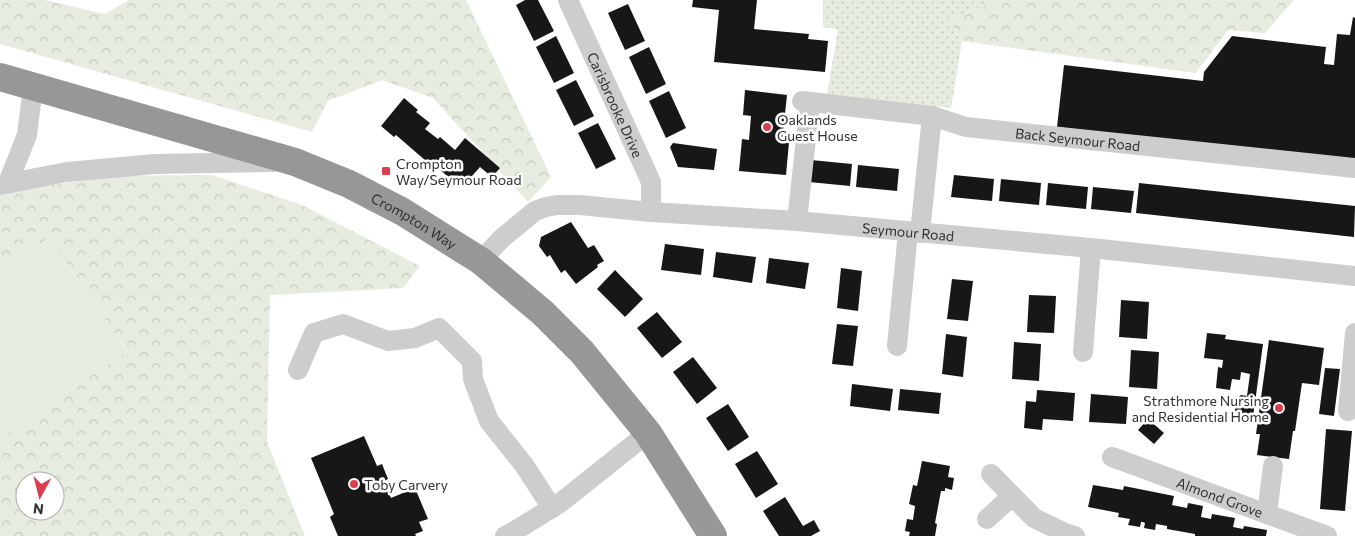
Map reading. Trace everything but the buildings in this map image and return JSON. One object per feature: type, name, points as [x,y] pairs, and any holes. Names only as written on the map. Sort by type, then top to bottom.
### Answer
[{"type":"highway","name":"Crompton Way","points":[[0,77],[295,162],[349,184],[403,212],[481,261],[543,312],[582,352],[648,433],[713,536]]},
{"type":"street","name":"Carisbrooke Drive","points":[[568,0],[652,182],[651,212]]},
{"type":"street","points":[[4,184],[27,134],[33,86]]},
{"type":"street","name":"Back Seymour Road","points":[[797,221],[806,102],[932,116],[966,127],[1355,168]]},
{"type":"street","points":[[897,346],[932,116]]},
{"type":"street","points":[[4,184],[67,172],[155,164],[295,162]]},
{"type":"street","name":"Seymour Road","points":[[481,261],[508,233],[535,211],[546,207],[580,205],[651,212],[797,221],[1091,248],[1355,276]]},
{"type":"street","points":[[1083,352],[1091,248]]},
{"type":"street","points":[[298,370],[314,333],[342,324],[388,341],[415,338],[439,328],[472,361],[473,379],[489,421],[524,465],[552,508]]},
{"type":"street","points":[[1348,411],[1355,333]]},
{"type":"street","points":[[511,535],[560,503],[648,433]]},
{"type":"street","name":"Almond Grove","points":[[1112,457],[1327,536]]},
{"type":"street","points":[[1267,514],[1273,466]]},
{"type":"street","points":[[990,474],[1034,518],[1075,536]]},
{"type":"street","points":[[987,519],[1012,496]]},
{"type":"green space","points":[[0,0],[44,0],[105,14],[129,0],[466,0],[551,177],[528,202],[433,98],[382,80],[328,101],[312,132],[0,44]]},
{"type":"green space","points":[[823,0],[995,0],[949,20],[962,41],[951,108],[827,94],[838,29],[823,27]]},
{"type":"green space","points":[[995,0],[1294,0],[1265,33],[1228,30],[1196,73],[962,41],[949,20]]},
{"type":"green space","points":[[212,175],[302,205],[420,266],[403,288],[270,295],[267,442],[305,536],[0,536],[0,438],[127,351],[49,238],[0,272],[0,193],[113,176]]},
{"type":"green space","points":[[49,238],[127,351],[0,438],[0,272]]},
{"type":"place","name":"Oaklands Guest House","points":[[767,127]]},
{"type":"place","name":"Crompton Way/Seymour Road","points":[[386,171]]},
{"type":"place","name":"Strathmore Nursing and Residential Home","points":[[1279,408]]},
{"type":"place","name":"Toby Carvery","points":[[354,484]]}]
